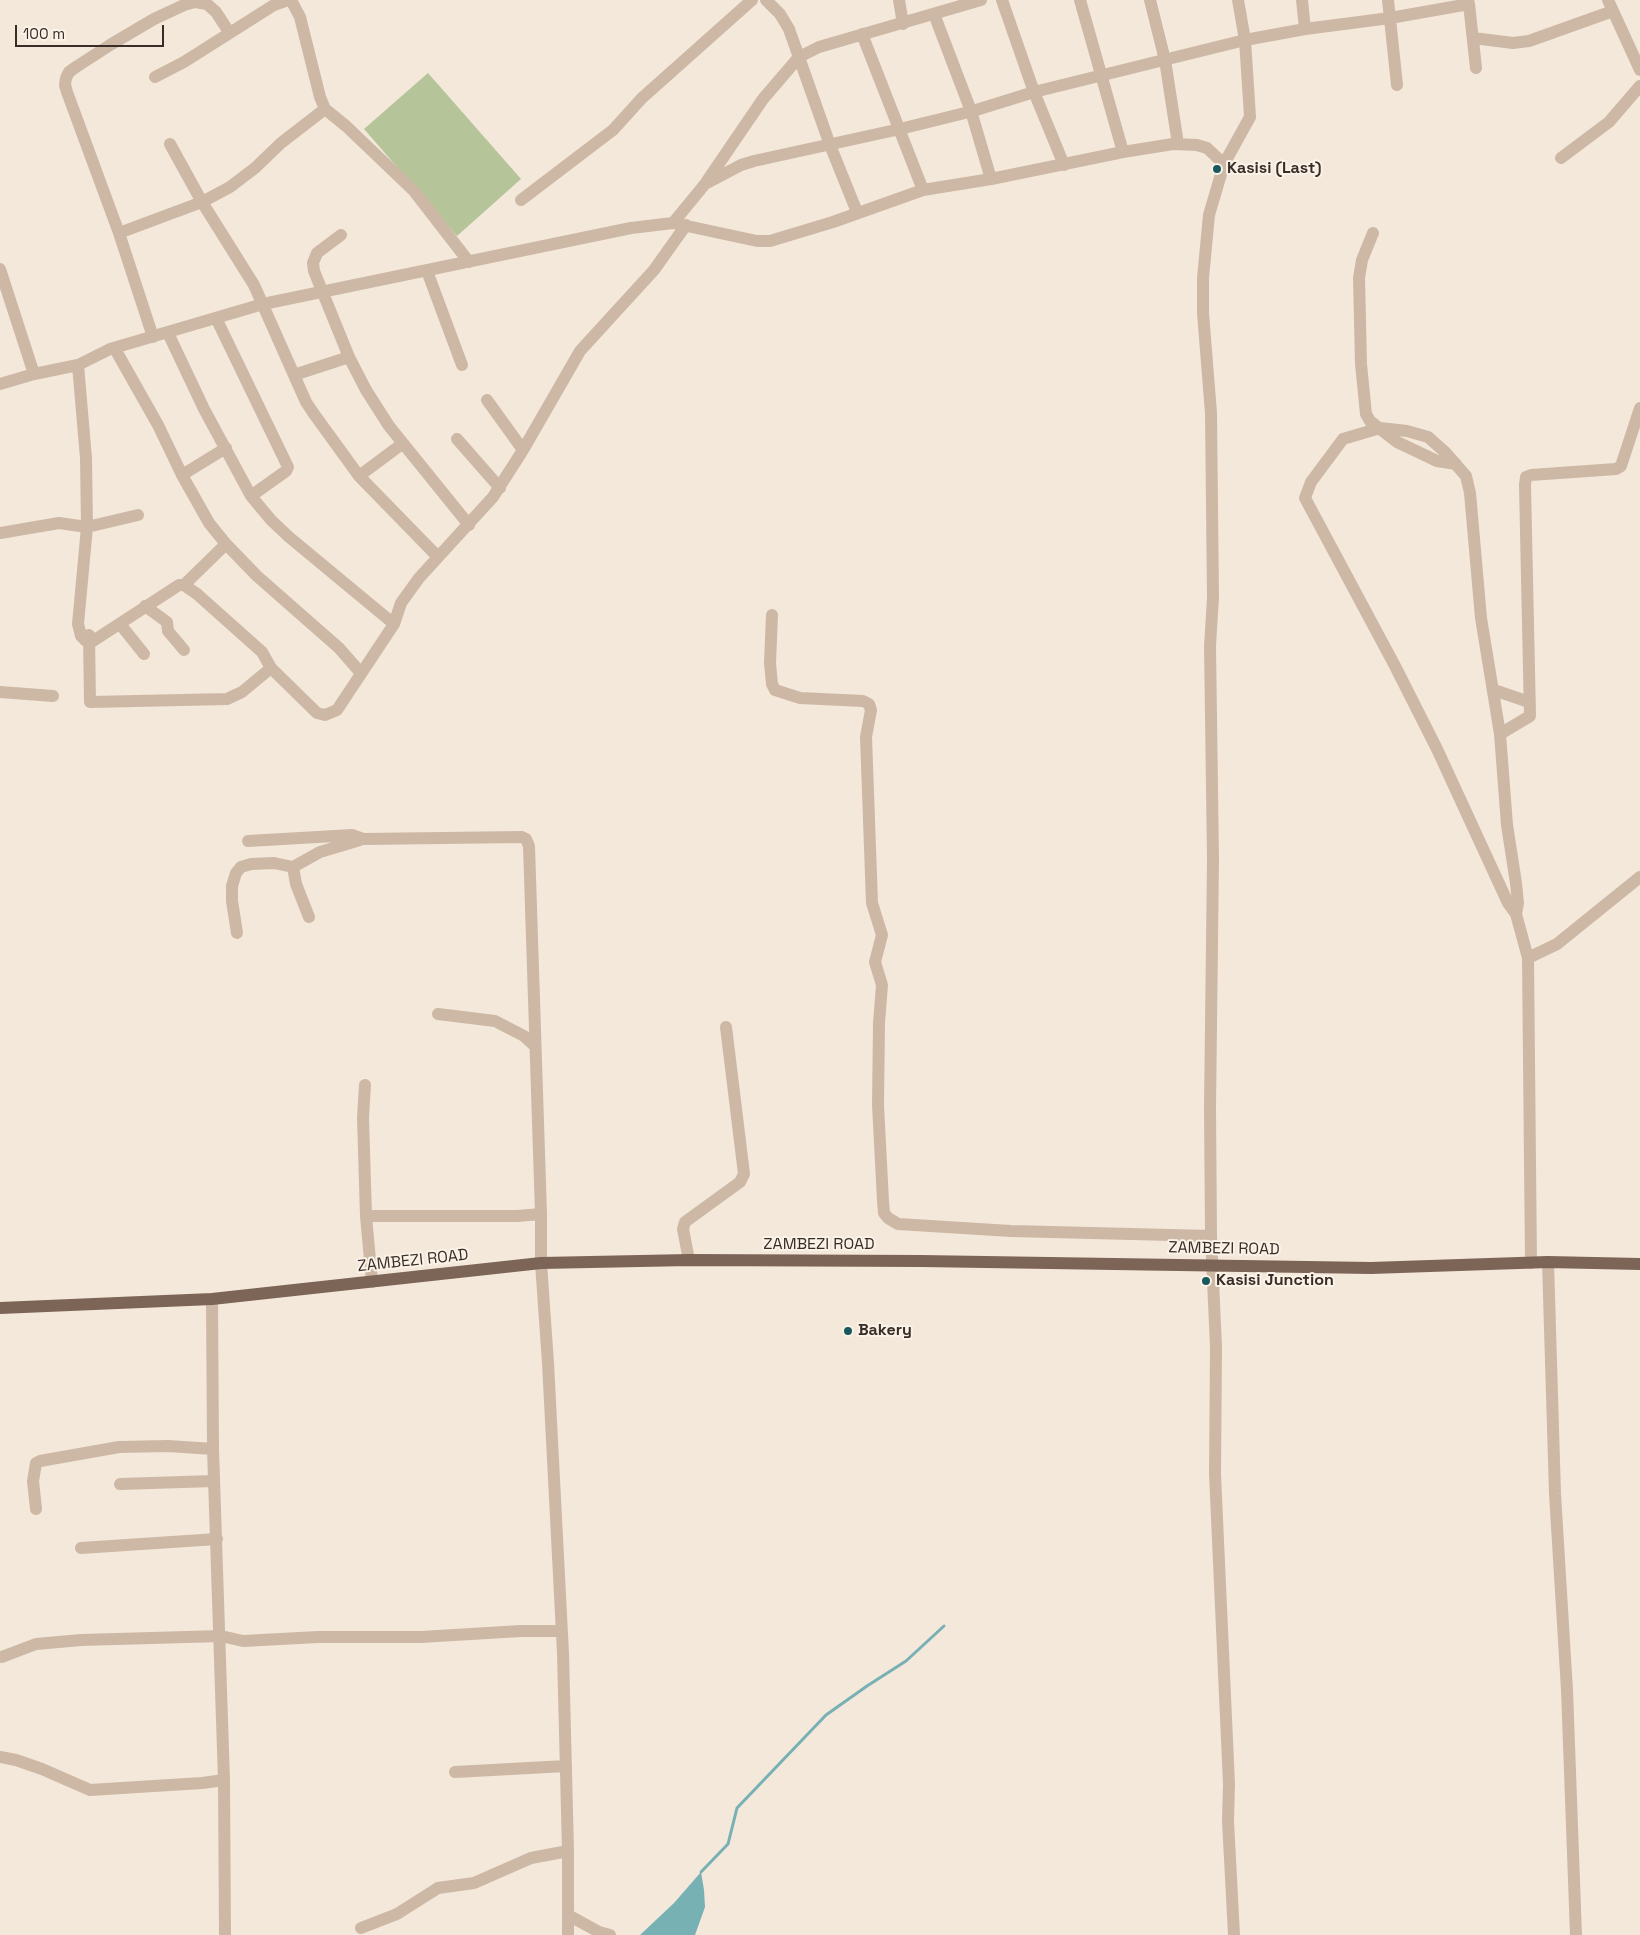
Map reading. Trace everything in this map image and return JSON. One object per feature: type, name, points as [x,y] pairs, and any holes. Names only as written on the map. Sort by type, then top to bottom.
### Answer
[{"type":"main road","name":"ZAMBEZI ROAD","points":[[0,1308],[212,1299],[541,1264],[689,1260],[1371,1268],[1548,1262],[1640,1264]]},
{"type":"street","points":[[155,77],[184,62],[274,5],[289,0],[300,17],[320,98],[325,109],[346,126],[414,191],[469,262]]},
{"type":"street","points":[[521,200],[613,130],[642,98],[752,0]]},
{"type":"street","points":[[766,0],[785,22],[830,145],[857,212]]},
{"type":"street","points":[[899,0],[903,24]]},
{"type":"street","points":[[673,222],[705,184],[763,99],[799,57],[819,47],[903,24],[976,0]]},
{"type":"street","points":[[1002,0],[1034,92],[1064,165]]},
{"type":"street","points":[[1080,0],[1123,152]]},
{"type":"street","points":[[1150,0],[1165,60],[1178,144]]},
{"type":"street","points":[[1234,1935],[1228,1821],[1229,1784],[1216,1474],[1214,1265],[1211,1236],[1210,1108],[1213,860],[1210,646],[1213,579],[1211,413],[1203,313],[1203,278],[1209,214],[1224,164],[1250,117],[1245,40],[1238,0]]},
{"type":"street","points":[[1302,0],[1305,29]]},
{"type":"street","points":[[1388,0],[1397,85]]},
{"type":"street","points":[[153,337],[119,233],[65,86],[69,72],[110,45],[154,19],[195,2],[207,4],[216,12],[229,32]]},
{"type":"street","points":[[705,184],[741,165],[754,161],[900,129],[1034,92],[1245,40],[1305,29],[1390,18],[1468,2],[1476,68]]},
{"type":"street","points":[[1473,38],[1513,43],[1529,41],[1611,6],[1640,70]]},
{"type":"street","points":[[934,14],[970,111],[991,179]]},
{"type":"street","points":[[862,34],[923,190]]},
{"type":"street","points":[[1561,158],[1609,122],[1640,86]]},
{"type":"street","points":[[119,233],[202,202],[230,187],[255,168],[281,143],[325,109]]},
{"type":"street","points":[[170,144],[202,202],[245,268],[314,414],[359,476],[438,557]]},
{"type":"street","points":[[0,384],[34,374],[78,365],[110,349],[263,304],[639,226],[673,222],[757,241],[770,241],[833,222],[923,190],[991,179],[1123,152],[1178,144],[1202,146],[1224,164]]},
{"type":"street","points":[[184,585],[197,594],[262,652],[270,668],[317,713],[325,715],[337,710],[360,672],[394,624],[401,603],[438,557],[469,525],[500,488],[580,351],[654,270],[686,225]]},
{"type":"street","points":[[1373,233],[1362,260],[1359,278],[1361,364],[1366,414],[1370,421],[1397,442],[1437,461],[1456,464]]},
{"type":"street","points":[[340,235],[316,254],[314,258],[314,271],[324,291],[349,357],[375,406],[402,444],[469,525]]},
{"type":"street","points":[[0,269],[34,374]]},
{"type":"street","points":[[428,271],[462,364]]},
{"type":"street","points":[[216,318],[288,467],[286,471],[251,496]]},
{"type":"street","points":[[168,333],[251,496],[288,537],[394,624]]},
{"type":"street","points":[[115,349],[158,424],[199,507],[226,544],[288,604],[339,648],[360,672]]},
{"type":"street","points":[[294,375],[349,357]]},
{"type":"street","points":[[78,365],[86,458],[87,527],[78,624],[81,636],[86,641],[89,635]]},
{"type":"street","points":[[487,400],[523,450]]},
{"type":"street","points":[[1500,734],[1530,716],[1526,477],[1531,474],[1616,469],[1624,462],[1640,408]]},
{"type":"street","points":[[1516,914],[1518,902],[1507,825],[1500,734],[1481,618],[1470,493],[1466,476],[1445,452],[1428,437],[1407,431],[1380,428],[1343,440],[1311,482],[1305,498],[1395,666],[1437,749],[1508,903],[1516,914],[1528,958],[1531,1263]]},
{"type":"street","points":[[457,439],[500,488]]},
{"type":"street","points":[[359,476],[402,444]]},
{"type":"street","points":[[182,475],[226,448]]},
{"type":"street","points":[[0,533],[59,523],[87,527],[138,515]]},
{"type":"street","points":[[89,635],[93,641],[179,585],[184,585],[226,544]]},
{"type":"street","points":[[145,606],[167,622],[168,631],[184,650]]},
{"type":"street","points":[[772,614],[770,663],[772,684],[775,690],[800,698],[863,701],[869,704],[871,710],[866,746],[872,903],[882,935],[875,962],[882,986],[879,1023],[878,1105],[884,1213],[898,1224],[991,1230],[1211,1236]]},
{"type":"street","points":[[120,624],[144,654]]},
{"type":"street","points":[[89,635],[90,702],[227,699],[242,692],[270,668]]},
{"type":"street","points":[[1494,690],[1529,702]]},
{"type":"street","points":[[0,692],[53,696]]},
{"type":"street","points":[[248,841],[352,836],[362,839]]},
{"type":"street","points":[[237,933],[232,901],[232,886],[236,873],[241,867],[251,864],[274,862],[293,868],[320,852],[362,839],[522,837],[526,839],[529,846],[541,1264],[548,1363],[566,1766],[568,1935]]},
{"type":"street","points":[[293,868],[296,884],[309,917]]},
{"type":"street","points":[[1528,958],[1557,944],[1640,877]]},
{"type":"street","points":[[438,1014],[495,1021],[524,1036],[535,1046]]},
{"type":"street","points":[[689,1260],[683,1229],[685,1222],[740,1182],[744,1174],[726,1027]]},
{"type":"street","points":[[365,1085],[363,1118],[366,1216],[372,1282]]},
{"type":"street","points":[[366,1216],[517,1216],[541,1214]]},
{"type":"street","points":[[1548,1262],[1556,1494],[1567,1690],[1576,1935]]},
{"type":"street","points":[[212,1299],[213,1449],[221,1636],[224,1780],[225,1935]]},
{"type":"street","points":[[36,1509],[33,1481],[36,1463],[40,1461],[119,1447],[168,1446],[213,1449]]},
{"type":"street","points":[[120,1484],[214,1481]]},
{"type":"street","points":[[81,1548],[217,1539]]},
{"type":"street","points":[[2,1657],[36,1644],[81,1640],[221,1636],[243,1641],[318,1637],[404,1637],[521,1631],[561,1631]]},
{"type":"street","points":[[0,1757],[16,1760],[42,1769],[90,1790],[224,1780]]},
{"type":"street","points":[[455,1772],[566,1766]]},
{"type":"street","points":[[361,1928],[397,1914],[438,1888],[474,1883],[531,1858],[568,1851]]},
{"type":"street","points":[[568,1915],[599,1932],[610,1935]]},
{"type":"green space","points":[[428,73],[521,179],[457,236],[364,129]]},
{"type":"water","points":[[701,1872],[705,1907],[695,1935],[640,1935],[674,1903]]},
{"type":"waterway","points":[[701,1872],[728,1844],[737,1808],[826,1715],[906,1661],[944,1626]]},
{"type":"place","name":"Kasisi (Last)","points":[[1217,169]]},
{"type":"place","name":"Kasisi Junction","points":[[1206,1281]]},
{"type":"place","name":"Bakery","points":[[848,1331]]}]
